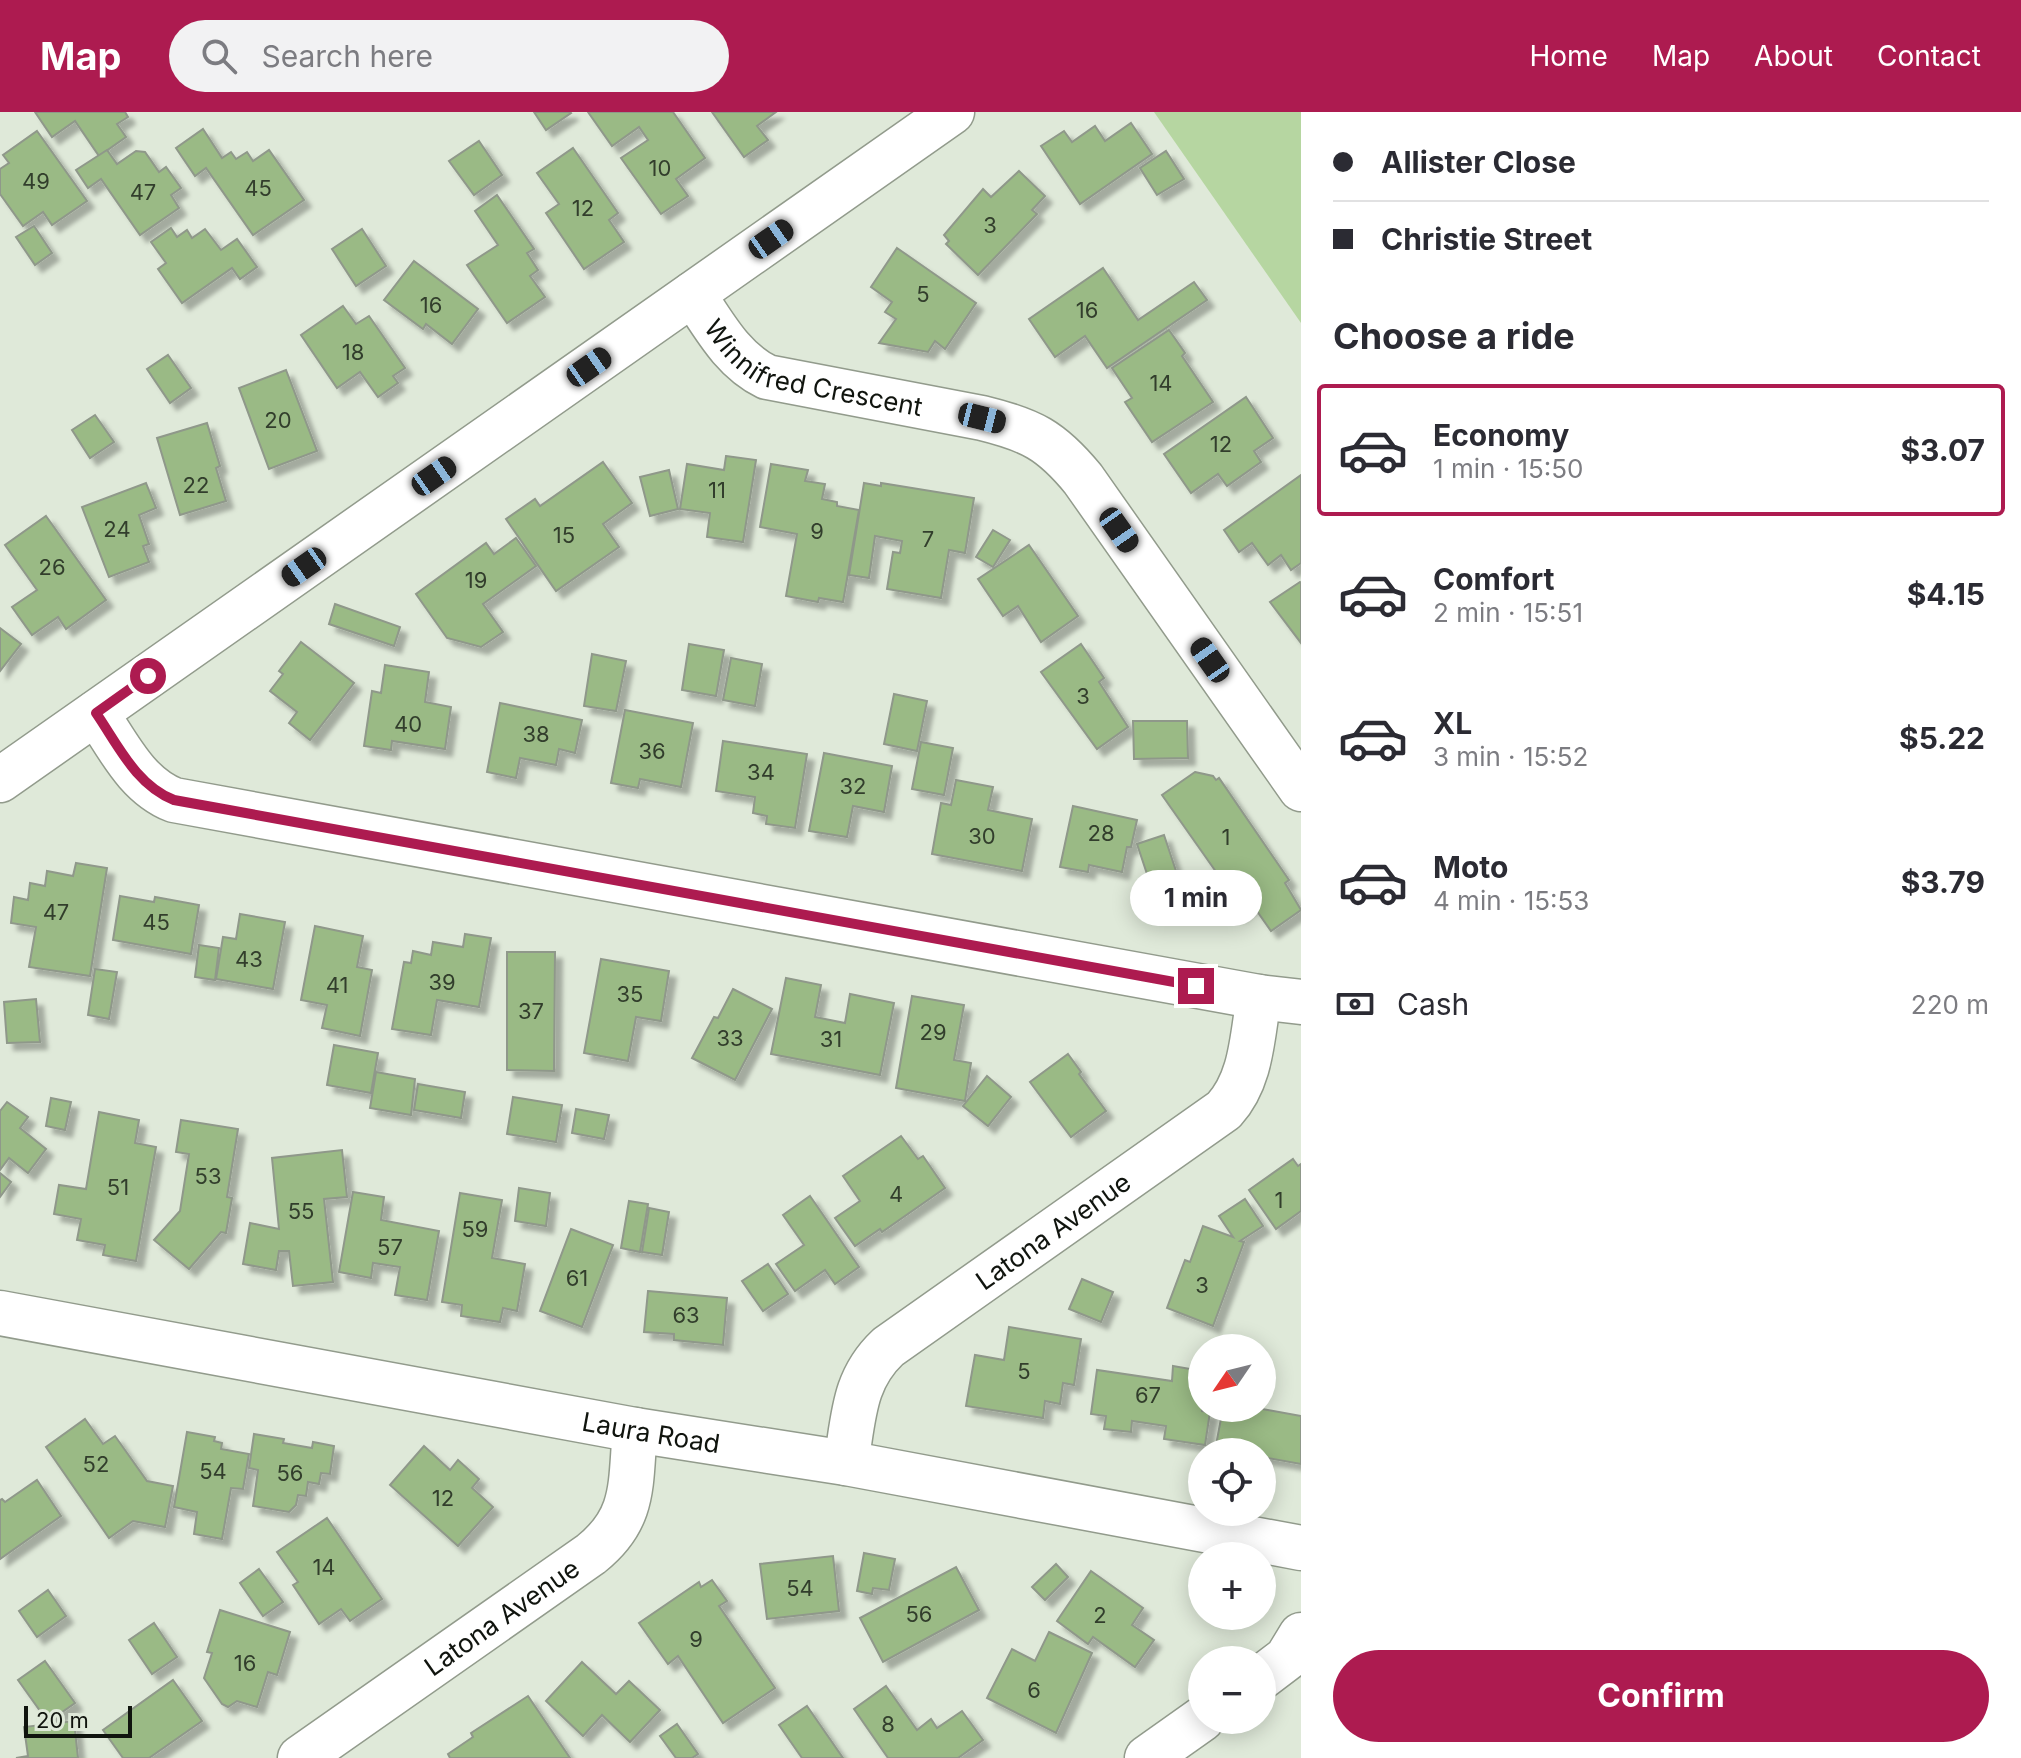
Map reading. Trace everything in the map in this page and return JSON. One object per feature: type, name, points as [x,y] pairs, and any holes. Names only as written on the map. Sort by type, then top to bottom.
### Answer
[{"type":"street","points":[[0,780],[952,112]]},
{"type":"street","name":"Winnifred Crescent","points":[[693,294],[733,351],[754,371],[767,377],[1006,423],[1047,442],[1083,479],[1301,789]]},
{"type":"street","points":[[96,713],[140,777],[174,800],[1280,1000]]},
{"type":"street","name":"Latona Avenue","points":[[846,1463],[862,1380],[869,1367],[888,1347],[1230,1104],[1243,1083],[1280,1000]]},
{"type":"street","name":"Laura Road","points":[[0,1313],[635,1430],[846,1463],[1301,1548]]},
{"type":"street","name":"Latona Avenue","points":[[300,1758],[609,1539],[622,1519],[628,1499],[635,1430]]},
{"type":"street","points":[[1276,1666],[1287,1658],[1301,1635]]},
{"type":"street","points":[[1147,1758],[1188,1729]]},
{"type":"green space","points":[[1154,112],[1301,112],[1301,323]]},
{"type":"building","points":[[35,112],[125,112],[128,117],[117,124],[126,137],[99,156],[75,121],[52,137]]},
{"type":"building","points":[[534,112],[570,112],[571,113],[546,130]]},
{"type":"building","points":[[588,112],[673,112],[705,158],[676,179],[688,196],[661,214],[621,158],[648,140],[639,127],[612,146]]},
{"type":"building","points":[[712,112],[776,112],[757,126],[768,140],[744,157]]},
{"type":"building","points":[[1131,123],[1152,154],[1080,204],[1041,146],[1064,131],[1072,142],[1095,126],[1105,141]]},
{"type":"building","points":[[203,129],[222,158],[231,152],[236,159],[247,152],[253,161],[269,150],[304,200],[253,235],[206,168],[195,176],[176,148]]},
{"type":"building","points":[[37,131],[87,201],[52,225],[43,212],[23,226],[0,194],[0,169],[9,163],[3,155]]},
{"type":"building","points":[[479,141],[502,175],[474,195],[449,161]]},
{"type":"building","points":[[573,148],[618,213],[609,220],[624,242],[584,269],[546,213],[559,204],[537,173]]},
{"type":"building","points":[[107,150],[117,164],[136,151],[145,152],[159,172],[166,167],[181,188],[171,195],[179,208],[140,235],[101,179],[88,188],[76,170]]},
{"type":"building","points":[[1166,151],[1184,179],[1157,195],[1140,168]]},
{"type":"building","points":[[1019,171],[1045,196],[1032,210],[1037,214],[978,275],[946,244],[949,241],[944,235],[983,189],[991,197]]},
{"type":"building","points":[[497,195],[534,249],[527,253],[538,270],[530,276],[545,297],[507,323],[467,265],[498,245],[475,211]]},
{"type":"building","points":[[34,226],[52,253],[35,265],[16,237]]},
{"type":"building","points":[[171,228],[177,237],[187,230],[192,238],[205,229],[221,250],[237,239],[257,267],[240,279],[232,268],[182,303],[158,269],[166,263],[151,242]]},
{"type":"building","points":[[362,229],[386,266],[356,286],[332,249]]},
{"type":"building","points":[[897,248],[976,303],[945,349],[935,341],[928,352],[879,343],[896,319],[885,312],[892,302],[871,287]]},
{"type":"building","points":[[414,261],[478,309],[452,344],[426,324],[423,329],[384,300]]},
{"type":"building","points":[[1103,268],[1138,320],[1194,282],[1207,300],[1107,368],[1085,336],[1055,357],[1029,319]]},
{"type":"building","points":[[343,306],[356,324],[369,316],[405,368],[393,376],[398,383],[378,397],[360,372],[337,388],[301,335]]},
{"type":"building","points":[[1169,330],[1185,353],[1182,356],[1213,402],[1152,442],[1125,402],[1132,398],[1112,368]]},
{"type":"building","points":[[168,355],[191,388],[170,403],[147,369]]},
{"type":"building","points":[[286,370],[317,451],[269,469],[239,388]]},
{"type":"building","points":[[1246,397],[1273,438],[1254,451],[1261,462],[1227,486],[1218,474],[1191,493],[1164,454]]},
{"type":"building","points":[[95,415],[114,442],[90,458],[72,430]]},
{"type":"building","points":[[207,423],[220,466],[216,468],[226,501],[180,515],[157,438]]},
{"type":"building","points":[[726,456],[756,460],[743,542],[707,537],[710,513],[680,509],[687,464],[724,470]]},
{"type":"building","points":[[603,462],[632,503],[603,524],[619,547],[556,591],[506,519],[535,499],[540,506]]},
{"type":"building","points":[[771,464],[808,470],[805,481],[825,484],[822,499],[837,502],[837,506],[859,510],[843,602],[819,598],[818,602],[786,596],[797,534],[760,527]]},
{"type":"building","points":[[669,470],[678,509],[650,516],[640,477]]},
{"type":"building","points":[[1301,475],[1301,563],[1291,570],[1281,555],[1268,565],[1252,543],[1239,552],[1224,530]]},
{"type":"building","points":[[146,483],[156,508],[139,515],[149,544],[143,546],[149,562],[109,577],[82,507]]},
{"type":"building","points":[[864,483],[974,498],[965,553],[949,550],[941,598],[887,589],[893,552],[900,553],[902,541],[875,536],[869,578],[849,575]]},
{"type":"building","points":[[46,516],[106,600],[66,629],[58,617],[32,635],[12,607],[37,590],[5,545]]},
{"type":"building","points":[[993,530],[1010,540],[993,567],[976,557]]},
{"type":"building","points":[[516,538],[536,566],[483,604],[503,632],[481,647],[447,638],[416,594],[486,543],[494,554]]},
{"type":"building","points":[[1029,545],[1078,616],[1041,642],[1018,606],[1003,616],[978,579]]},
{"type":"building","points":[[1301,583],[1301,643],[1270,602]]},
{"type":"building","points":[[335,604],[400,627],[394,646],[329,624]]},
{"type":"building","points":[[0,628],[21,644],[0,671]]},
{"type":"building","points":[[301,642],[354,683],[310,740],[289,723],[297,712],[270,691],[283,674],[279,671]]},
{"type":"building","points":[[689,644],[724,650],[716,696],[682,690]]},
{"type":"building","points":[[1081,644],[1104,678],[1099,682],[1128,727],[1097,749],[1041,672]]},
{"type":"building","points":[[592,654],[626,661],[616,711],[584,706]]},
{"type":"building","points":[[731,658],[762,664],[755,706],[723,700]]},
{"type":"building","points":[[385,665],[429,672],[425,702],[451,707],[445,749],[392,741],[391,750],[364,746],[372,691],[381,693]]},
{"type":"building","points":[[894,694],[927,701],[917,751],[884,744]]},
{"type":"building","points":[[500,703],[582,720],[575,753],[559,749],[556,765],[520,758],[516,778],[487,772]]},
{"type":"building","points":[[625,710],[693,723],[681,787],[640,779],[638,788],[611,783]]},
{"type":"building","points":[[1133,721],[1187,721],[1188,758],[1134,759]]},
{"type":"building","points":[[723,741],[807,754],[795,828],[766,824],[767,816],[753,813],[755,797],[716,791]]},
{"type":"building","points":[[921,742],[953,748],[944,795],[912,789]]},
{"type":"building","points":[[824,753],[892,766],[884,812],[853,806],[847,837],[809,831]]},
{"type":"building","points":[[1195,772],[1213,776],[1216,780],[1219,778],[1289,880],[1285,883],[1301,910],[1271,931],[1252,904],[1239,914],[1227,912],[1214,894],[1226,886],[1162,795]]},
{"type":"building","points":[[956,780],[993,787],[988,810],[1032,819],[1022,871],[932,854],[941,803],[951,805]]},
{"type":"building","points":[[1073,806],[1137,820],[1122,872],[1089,865],[1088,872],[1060,867]]},
{"type":"building","points":[[1164,835],[1177,874],[1150,883],[1137,844]]},
{"type":"building","points":[[76,863],[107,868],[90,976],[29,967],[36,927],[11,923],[14,897],[28,900],[30,883],[45,886],[47,871],[73,876]]},
{"type":"building","points":[[120,896],[154,902],[155,897],[199,905],[191,954],[113,940]]},
{"type":"building","points":[[240,914],[285,922],[273,989],[216,979],[223,937],[236,939]]},
{"type":"building","points":[[315,926],[363,936],[357,967],[372,970],[360,1036],[322,1028],[327,1005],[301,1000]]},
{"type":"building","points":[[465,934],[491,938],[479,1007],[437,1000],[431,1035],[392,1029],[404,962],[411,963],[413,951],[431,955],[433,942],[463,947]]},
{"type":"building","points":[[199,945],[219,948],[215,980],[195,977]]},
{"type":"building","points":[[507,952],[555,952],[554,1071],[507,1070]]},
{"type":"building","points":[[601,959],[669,971],[661,1021],[636,1017],[628,1061],[584,1053]]},
{"type":"building","points":[[95,969],[117,972],[109,1019],[88,1015]]},
{"type":"building","points":[[786,978],[821,985],[815,1017],[845,1023],[850,994],[894,1003],[880,1075],[771,1054]]},
{"type":"building","points":[[733,989],[772,1009],[735,1080],[692,1058]]},
{"type":"building","points":[[912,996],[964,1005],[954,1060],[971,1063],[965,1101],[896,1088]]},
{"type":"building","points":[[36,999],[40,1042],[7,1043],[4,1002]]},
{"type":"building","points":[[334,1045],[378,1053],[371,1093],[327,1085]]},
{"type":"building","points":[[1068,1054],[1106,1111],[1071,1137],[1030,1082]]},
{"type":"building","points":[[376,1072],[415,1079],[411,1115],[370,1108]]},
{"type":"building","points":[[987,1076],[1011,1097],[988,1126],[963,1106]]},
{"type":"building","points":[[418,1084],[465,1092],[461,1118],[414,1110]]},
{"type":"building","points":[[513,1097],[562,1105],[556,1142],[507,1134]]},
{"type":"building","points":[[51,1098],[71,1102],[65,1130],[46,1126]]},
{"type":"building","points":[[7,1102],[28,1117],[20,1128],[46,1149],[28,1173],[9,1158],[0,1170],[0,1111]]},
{"type":"building","points":[[576,1109],[609,1115],[604,1139],[572,1133]]},
{"type":"building","points":[[99,1112],[139,1120],[135,1143],[156,1147],[136,1261],[103,1255],[105,1245],[77,1240],[81,1219],[54,1214],[59,1185],[86,1189]]},
{"type":"building","points":[[181,1120],[238,1129],[227,1197],[232,1198],[226,1233],[221,1232],[189,1269],[154,1240],[180,1211],[189,1154],[176,1152]]},
{"type":"building","points":[[901,1136],[918,1159],[923,1156],[945,1188],[882,1232],[880,1229],[855,1246],[835,1218],[860,1201],[843,1176]]},
{"type":"building","points":[[342,1150],[347,1197],[324,1199],[333,1282],[293,1286],[289,1251],[279,1251],[276,1270],[243,1264],[250,1223],[279,1229],[272,1158]]},
{"type":"building","points":[[1293,1159],[1298,1166],[1301,1164],[1301,1211],[1276,1229],[1249,1190]]},
{"type":"building","points":[[0,1173],[11,1182],[0,1197]]},
{"type":"building","points":[[519,1188],[550,1193],[546,1226],[515,1221]]},
{"type":"building","points":[[353,1192],[384,1197],[381,1220],[439,1231],[427,1300],[395,1295],[400,1267],[373,1263],[371,1278],[339,1272]]},
{"type":"building","points":[[460,1193],[502,1200],[492,1258],[525,1264],[517,1311],[503,1308],[500,1322],[461,1316],[462,1305],[442,1302]]},
{"type":"building","points":[[810,1196],[859,1267],[835,1284],[825,1270],[795,1291],[776,1264],[804,1245],[783,1215]]},
{"type":"building","points":[[1245,1199],[1263,1226],[1240,1241],[1244,1242],[1213,1326],[1167,1308],[1185,1260],[1190,1262],[1203,1226],[1233,1237],[1219,1216]]},
{"type":"building","points":[[629,1201],[648,1204],[640,1252],[621,1248]]},
{"type":"building","points":[[649,1208],[669,1212],[662,1255],[642,1252]]},
{"type":"building","points":[[571,1229],[613,1245],[582,1327],[540,1311]]},
{"type":"building","points":[[768,1264],[788,1294],[763,1311],[742,1281]]},
{"type":"building","points":[[1082,1279],[1113,1292],[1101,1322],[1069,1309]]},
{"type":"building","points":[[648,1291],[727,1298],[723,1345],[674,1340],[674,1334],[644,1332]]},
{"type":"building","points":[[1009,1327],[1081,1339],[1074,1385],[1063,1383],[1060,1404],[1045,1401],[1043,1418],[966,1406],[975,1355],[1004,1360]]},
{"type":"building","points":[[1173,1366],[1188,1369],[1188,1422],[1208,1422],[1206,1438],[1188,1438],[1188,1443],[1164,1439],[1166,1426],[1132,1421],[1131,1432],[1104,1429],[1106,1416],[1091,1414],[1097,1370],[1172,1381]]},
{"type":"building","points":[[1276,1411],[1301,1416],[1301,1464],[1276,1460],[1276,1438],[1217,1438],[1220,1422],[1276,1422]]},
{"type":"building","points":[[85,1419],[103,1444],[115,1436],[147,1481],[173,1486],[165,1527],[133,1521],[109,1538],[46,1447]]},
{"type":"building","points":[[187,1432],[215,1437],[214,1441],[222,1443],[221,1449],[249,1454],[243,1489],[231,1488],[222,1539],[194,1534],[197,1512],[174,1507]]},
{"type":"building","points":[[254,1434],[312,1448],[313,1442],[334,1446],[330,1474],[321,1473],[319,1484],[308,1482],[306,1496],[298,1495],[296,1505],[289,1512],[253,1506],[258,1470],[249,1468]]},
{"type":"building","points":[[424,1446],[450,1470],[458,1460],[479,1479],[472,1488],[493,1507],[458,1546],[390,1485]]},
{"type":"building","points":[[37,1480],[61,1516],[0,1559],[0,1500],[5,1502]]},
{"type":"building","points":[[327,1518],[382,1599],[350,1621],[341,1609],[319,1624],[293,1585],[298,1582],[277,1552]]},
{"type":"building","points":[[864,1553],[895,1559],[889,1590],[873,1588],[872,1594],[857,1591]]},
{"type":"building","points":[[833,1556],[839,1611],[767,1619],[760,1564]]},
{"type":"building","points":[[1056,1564],[1068,1577],[1045,1600],[1032,1587]]},
{"type":"building","points":[[956,1567],[979,1610],[883,1662],[860,1618]]},
{"type":"building","points":[[259,1569],[283,1602],[263,1616],[240,1583]]},
{"type":"building","points":[[1091,1571],[1143,1608],[1132,1625],[1154,1640],[1135,1667],[1093,1637],[1088,1644],[1057,1621]]},
{"type":"building","points":[[712,1580],[727,1601],[719,1606],[775,1688],[723,1723],[678,1656],[668,1664],[639,1623],[699,1582],[701,1587]]},
{"type":"building","points":[[48,1590],[66,1616],[37,1637],[19,1611]]},
{"type":"building","points":[[220,1610],[290,1632],[277,1675],[268,1672],[257,1707],[237,1701],[228,1707],[222,1704],[204,1678],[212,1653],[207,1652]]},
{"type":"building","points":[[154,1623],[177,1657],[152,1674],[129,1640]]},
{"type":"building","points":[[1049,1632],[1092,1653],[1056,1733],[987,1698],[1012,1649],[1035,1661]]},
{"type":"building","points":[[45,1661],[75,1703],[48,1722],[18,1680]]},
{"type":"building","points":[[582,1662],[616,1694],[629,1681],[660,1710],[630,1742],[602,1715],[583,1736],[546,1701]]},
{"type":"building","points":[[173,1680],[202,1721],[149,1758],[123,1758],[103,1730]]},
{"type":"building","points":[[886,1686],[917,1730],[931,1719],[937,1728],[962,1711],[983,1740],[958,1758],[888,1758],[854,1709]]},
{"type":"building","points":[[528,1696],[570,1758],[450,1758],[448,1754],[473,1737],[471,1733]]},
{"type":"building","points":[[807,1706],[843,1758],[802,1758],[779,1725]]},
{"type":"building","points":[[74,1721],[78,1758],[16,1758],[28,1756],[24,1727]]},
{"type":"building","points":[[677,1724],[698,1754],[692,1758],[676,1758],[660,1736]]},
{"type":"route","points":[[148,676],[96,713],[145,783],[174,800],[1196,986]]}]
